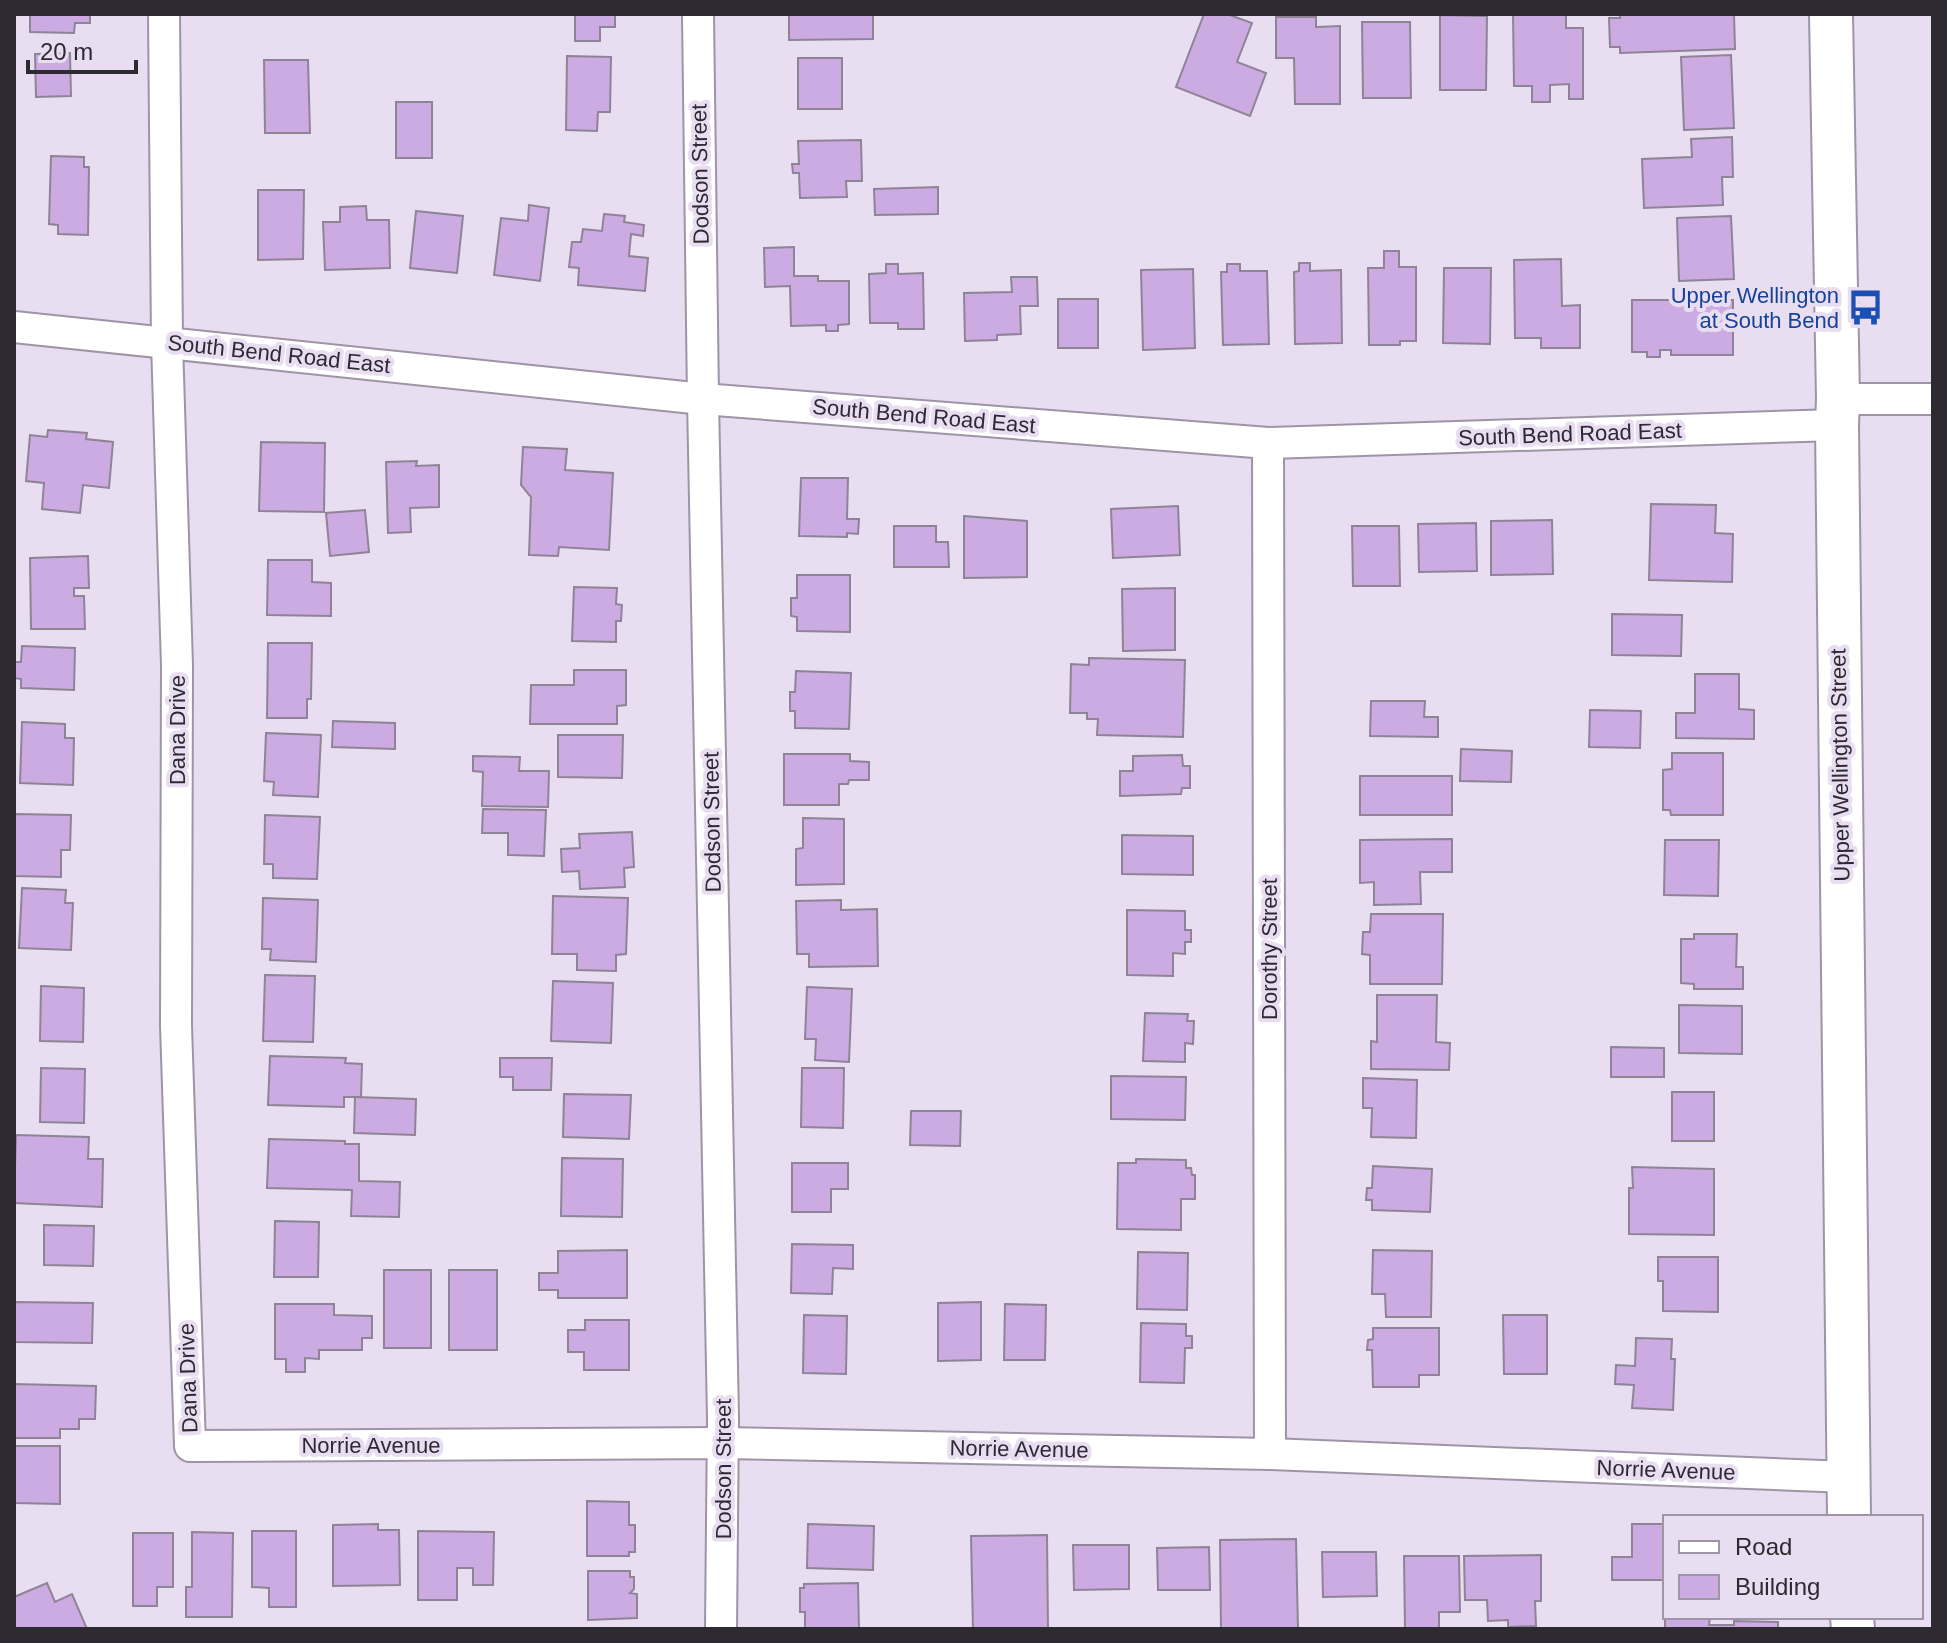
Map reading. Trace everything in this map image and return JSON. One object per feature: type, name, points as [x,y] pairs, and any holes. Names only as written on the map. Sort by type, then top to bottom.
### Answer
[{"type":"main road","name":"Upper Wellington Street","points":[[1831,14],[1848,1497]]},
{"type":"street","name":"Dana Drive","points":[[164,14],[167,342],[177,666],[176,1026],[190,1446]]},
{"type":"street","name":"Dodson Street","points":[[698,14],[724,1443],[721,1629]]},
{"type":"street","name":"South Bend Road East","points":[[14,327],[703,399],[1268,443],[1837,412],[1933,399]]},
{"type":"street","name":"Dorothy Street","points":[[1268,443],[1270,1454]]},
{"type":"street","name":"Norrie Avenue","points":[[190,1446],[724,1443],[1270,1454],[1848,1497]]},
{"type":"building","points":[[30,14],[90,14],[90,23],[75,23],[74,33],[30,32]]},
{"type":"building","points":[[575,14],[615,14],[615,27],[600,27],[600,41],[575,41]]},
{"type":"building","points":[[789,14],[873,14],[873,39],[789,40]]},
{"type":"building","points":[[1204,14],[1227,14],[1252,23],[1237,62],[1266,73],[1250,116],[1176,87]]},
{"type":"building","points":[[1513,14],[1566,14],[1566,28],[1583,28],[1583,99],[1569,99],[1569,84],[1550,85],[1550,102],[1532,102],[1532,86],[1514,86]]},
{"type":"building","points":[[1620,14],[1734,14],[1735,49],[1620,53],[1620,47],[1610,47],[1609,18],[1620,18]]},
{"type":"building","points":[[1440,15],[1487,16],[1486,90],[1440,90]]},
{"type":"building","points":[[1276,17],[1316,17],[1316,27],[1340,26],[1340,104],[1295,104],[1294,58],[1276,58]]},
{"type":"building","points":[[1362,22],[1410,22],[1411,98],[1363,98]]},
{"type":"building","points":[[70,53],[71,96],[36,97],[35,54]]},
{"type":"building","points":[[1731,55],[1734,128],[1684,130],[1681,57]]},
{"type":"building","points":[[567,56],[611,57],[610,112],[598,112],[597,131],[566,130]]},
{"type":"building","points":[[798,58],[842,58],[842,109],[798,109]]},
{"type":"building","points":[[264,60],[308,60],[310,133],[265,133]]},
{"type":"building","points":[[396,102],[432,102],[432,158],[396,158]]},
{"type":"building","points":[[1732,137],[1733,177],[1722,177],[1723,205],[1644,208],[1642,159],[1692,157],[1691,139]]},
{"type":"building","points":[[861,140],[862,181],[846,181],[847,197],[800,198],[799,173],[793,173],[792,164],[799,164],[798,141]]},
{"type":"building","points":[[51,156],[84,157],[84,167],[89,167],[88,235],[58,234],[58,225],[49,224]]},
{"type":"building","points":[[938,187],[938,214],[875,215],[874,189]]},
{"type":"building","points":[[258,190],[304,190],[303,259],[258,260]]},
{"type":"building","points":[[529,205],[549,208],[540,281],[494,275],[501,218],[528,221]]},
{"type":"building","points":[[366,206],[367,220],[389,220],[390,268],[325,270],[323,222],[340,222],[340,207]]},
{"type":"building","points":[[416,211],[463,216],[457,273],[410,268]]},
{"type":"building","points":[[604,214],[625,216],[624,222],[644,225],[643,236],[631,234],[629,256],[648,258],[645,291],[578,285],[579,268],[569,267],[572,242],[581,242],[583,229],[602,231]]},
{"type":"building","points":[[1731,216],[1734,279],[1679,281],[1677,218]]},
{"type":"building","points":[[794,247],[794,276],[818,276],[818,281],[849,281],[849,324],[838,325],[838,331],[826,331],[826,325],[791,326],[790,286],[765,287],[764,248]]},
{"type":"building","points":[[1384,251],[1399,251],[1399,267],[1416,267],[1416,341],[1400,341],[1400,345],[1369,345],[1368,268],[1384,268]]},
{"type":"building","points":[[1561,259],[1562,306],[1580,305],[1580,348],[1541,348],[1541,338],[1515,338],[1514,260]]},
{"type":"building","points":[[1299,263],[1310,263],[1310,271],[1341,270],[1342,343],[1295,344],[1294,272],[1299,271]]},
{"type":"building","points":[[886,264],[898,264],[898,274],[923,273],[924,329],[898,329],[898,323],[870,323],[869,274],[886,273]]},
{"type":"building","points":[[1227,264],[1240,264],[1240,271],[1267,271],[1269,344],[1223,345],[1221,272],[1227,272]]},
{"type":"building","points":[[1444,268],[1491,268],[1490,344],[1443,343]]},
{"type":"building","points":[[1193,269],[1195,348],[1143,350],[1141,270]]},
{"type":"building","points":[[1011,277],[1037,277],[1038,306],[1020,306],[1021,334],[997,335],[997,340],[965,341],[964,293],[1012,292]]},
{"type":"building","points":[[1058,299],[1098,299],[1098,348],[1058,348]]},
{"type":"building","points":[[1632,300],[1733,300],[1733,355],[1671,355],[1671,350],[1660,350],[1660,357],[1647,357],[1647,352],[1632,352]]},
{"type":"building","points":[[48,430],[87,433],[86,439],[113,442],[109,488],[83,485],[80,513],[42,509],[44,483],[26,481],[30,435],[47,437]]},
{"type":"building","points":[[261,442],[325,443],[324,512],[259,511]]},
{"type":"building","points":[[523,447],[567,449],[565,470],[613,473],[609,550],[559,547],[558,556],[529,555],[531,497],[521,485]]},
{"type":"building","points":[[417,461],[416,466],[439,465],[439,507],[410,508],[411,532],[388,533],[386,462]]},
{"type":"building","points":[[801,478],[848,478],[847,519],[859,519],[858,534],[847,533],[847,537],[799,536]]},
{"type":"building","points":[[1651,504],[1716,505],[1715,533],[1733,534],[1732,582],[1649,580]]},
{"type":"building","points":[[1178,506],[1180,555],[1113,558],[1111,509]]},
{"type":"building","points":[[365,510],[369,552],[330,556],[326,513]]},
{"type":"building","points":[[964,516],[1027,521],[1027,577],[964,578]]},
{"type":"building","points":[[1552,520],[1553,574],[1491,575],[1491,521]]},
{"type":"building","points":[[1476,523],[1477,571],[1419,572],[1418,524]]},
{"type":"building","points":[[894,526],[936,526],[936,542],[948,542],[949,567],[894,567]]},
{"type":"building","points":[[1352,526],[1399,526],[1400,586],[1353,586]]},
{"type":"building","points":[[88,556],[89,588],[74,588],[74,596],[84,596],[85,629],[31,629],[30,558]]},
{"type":"building","points":[[268,560],[312,560],[312,582],[331,583],[331,616],[267,615]]},
{"type":"building","points":[[797,575],[850,575],[850,632],[797,631],[797,617],[791,616],[791,598],[797,598]]},
{"type":"building","points":[[574,587],[617,588],[616,604],[622,605],[621,621],[616,621],[616,642],[572,641]]},
{"type":"building","points":[[1175,588],[1175,650],[1123,651],[1122,589]]},
{"type":"building","points":[[1612,614],[1682,615],[1681,656],[1612,655]]},
{"type":"building","points":[[268,643],[312,643],[311,699],[307,699],[307,718],[267,718]]},
{"type":"building","points":[[22,646],[75,648],[74,690],[21,688],[21,679],[14,678],[14,662],[21,662]]},
{"type":"building","points":[[1089,658],[1185,660],[1183,737],[1097,735],[1098,719],[1087,719],[1087,713],[1070,713],[1071,664],[1089,665]]},
{"type":"building","points":[[574,670],[626,670],[626,705],[617,706],[617,724],[530,724],[531,685],[574,685]]},
{"type":"building","points":[[796,671],[851,673],[849,729],[795,728],[795,711],[790,711],[790,692],[795,692]]},
{"type":"building","points":[[1695,674],[1739,674],[1739,709],[1754,710],[1754,739],[1676,738],[1676,713],[1695,713]]},
{"type":"building","points":[[1371,701],[1425,701],[1424,717],[1438,717],[1438,737],[1370,736]]},
{"type":"building","points":[[1590,710],[1641,711],[1640,748],[1589,747]]},
{"type":"building","points":[[333,721],[395,723],[395,749],[332,747]]},
{"type":"building","points":[[22,722],[65,724],[65,738],[74,738],[73,785],[20,783]]},
{"type":"building","points":[[266,733],[321,735],[318,797],[273,795],[274,782],[264,781]]},
{"type":"building","points":[[558,735],[623,735],[622,778],[558,777]]},
{"type":"building","points":[[1461,749],[1512,751],[1511,782],[1460,781]]},
{"type":"building","points":[[1672,753],[1723,753],[1723,815],[1671,815],[1670,810],[1663,810],[1663,770],[1672,769]]},
{"type":"building","points":[[784,754],[850,754],[850,761],[869,762],[869,780],[849,780],[848,784],[839,784],[839,805],[784,805]]},
{"type":"building","points":[[1182,755],[1183,766],[1190,766],[1190,788],[1182,788],[1181,794],[1120,796],[1120,771],[1133,771],[1133,756]]},
{"type":"building","points":[[473,756],[520,757],[519,771],[549,771],[548,807],[482,806],[483,772],[473,771]]},
{"type":"building","points":[[1360,776],[1452,776],[1452,815],[1360,815]]},
{"type":"building","points":[[483,809],[546,810],[544,856],[508,855],[508,833],[482,833]]},
{"type":"building","points":[[14,814],[71,815],[70,850],[61,850],[61,877],[14,876]]},
{"type":"building","points":[[265,815],[320,817],[317,879],[273,878],[273,864],[264,864]]},
{"type":"building","points":[[803,818],[844,819],[844,884],[796,885],[796,849],[803,848]]},
{"type":"building","points":[[632,832],[634,867],[624,868],[625,887],[580,889],[579,871],[562,872],[561,849],[580,848],[579,834]]},
{"type":"building","points":[[1122,835],[1193,836],[1193,875],[1122,874]]},
{"type":"building","points":[[1452,839],[1452,872],[1420,872],[1421,904],[1374,905],[1374,882],[1360,883],[1360,840]]},
{"type":"building","points":[[1665,840],[1719,840],[1718,896],[1664,895]]},
{"type":"building","points":[[22,888],[66,890],[65,903],[73,903],[71,950],[19,948]]},
{"type":"building","points":[[553,896],[628,898],[626,954],[616,955],[616,971],[577,970],[577,954],[552,954]]},
{"type":"building","points":[[263,898],[318,900],[316,962],[270,960],[271,949],[262,949]]},
{"type":"building","points":[[841,900],[841,910],[877,909],[878,966],[809,967],[809,954],[797,954],[796,901]]},
{"type":"building","points":[[1127,910],[1185,911],[1185,930],[1191,930],[1191,942],[1185,942],[1185,954],[1173,953],[1173,976],[1127,975]]},
{"type":"building","points":[[1371,914],[1443,914],[1442,984],[1370,984],[1370,955],[1362,954],[1363,932],[1370,932]]},
{"type":"building","points":[[1694,934],[1737,934],[1736,967],[1743,967],[1743,989],[1694,989],[1694,984],[1681,983],[1681,939],[1694,939]]},
{"type":"building","points":[[265,975],[315,976],[313,1042],[263,1041]]},
{"type":"building","points":[[553,981],[613,983],[611,1043],[551,1041]]},
{"type":"building","points":[[41,986],[84,988],[83,1042],[40,1041]]},
{"type":"building","points":[[807,987],[852,989],[849,1062],[815,1060],[816,1039],[805,1039]]},
{"type":"building","points":[[1377,995],[1437,995],[1436,1042],[1450,1043],[1449,1070],[1371,1069],[1371,1041],[1377,1042]]},
{"type":"building","points":[[1679,1005],[1742,1006],[1742,1054],[1679,1053]]},
{"type":"building","points":[[1145,1013],[1188,1014],[1187,1021],[1194,1021],[1193,1044],[1185,1043],[1185,1062],[1143,1061]]},
{"type":"building","points":[[1611,1047],[1664,1048],[1664,1077],[1611,1077]]},
{"type":"building","points":[[270,1056],[346,1058],[345,1063],[362,1064],[361,1097],[344,1097],[344,1107],[268,1105]]},
{"type":"building","points":[[500,1058],[552,1058],[551,1090],[513,1090],[513,1077],[500,1077]]},
{"type":"building","points":[[41,1068],[85,1069],[84,1123],[40,1122]]},
{"type":"building","points":[[802,1068],[844,1068],[843,1128],[801,1127]]},
{"type":"building","points":[[1111,1076],[1186,1077],[1185,1120],[1111,1119]]},
{"type":"building","points":[[1363,1078],[1417,1080],[1416,1138],[1371,1137],[1372,1108],[1363,1108]]},
{"type":"building","points":[[1672,1092],[1714,1092],[1714,1141],[1672,1141]]},
{"type":"building","points":[[564,1094],[631,1095],[629,1139],[563,1137]]},
{"type":"building","points":[[355,1097],[416,1099],[415,1135],[354,1133]]},
{"type":"building","points":[[911,1111],[961,1111],[960,1146],[910,1145]]},
{"type":"building","points":[[16,1135],[89,1137],[88,1159],[103,1159],[102,1207],[14,1203]]},
{"type":"building","points":[[269,1139],[359,1144],[359,1181],[400,1182],[399,1217],[351,1216],[352,1190],[267,1188]]},
{"type":"building","points":[[562,1158],[623,1159],[622,1217],[561,1216]]},
{"type":"building","points":[[1136,1159],[1186,1160],[1186,1168],[1191,1168],[1192,1175],[1195,1175],[1195,1199],[1181,1199],[1181,1230],[1117,1229],[1118,1163],[1136,1163]]},
{"type":"building","points":[[792,1163],[848,1163],[848,1189],[831,1189],[831,1212],[792,1212]]},
{"type":"building","points":[[1373,1166],[1432,1169],[1430,1212],[1372,1210],[1372,1200],[1366,1200],[1367,1188],[1372,1188]]},
{"type":"building","points":[[1632,1167],[1714,1169],[1714,1235],[1629,1234]]},
{"type":"building","points":[[275,1221],[319,1222],[318,1277],[274,1277]]},
{"type":"building","points":[[44,1225],[94,1226],[93,1266],[44,1265]]},
{"type":"building","points":[[792,1244],[853,1245],[853,1269],[833,1268],[832,1294],[791,1293]]},
{"type":"building","points":[[627,1250],[627,1298],[558,1298],[558,1290],[539,1290],[539,1273],[558,1273],[558,1251]]},
{"type":"building","points":[[1373,1250],[1432,1251],[1431,1317],[1386,1317],[1385,1294],[1372,1294]]},
{"type":"building","points":[[1138,1252],[1188,1253],[1187,1310],[1137,1309]]},
{"type":"building","points":[[1658,1257],[1718,1257],[1718,1312],[1663,1311],[1663,1281],[1658,1281]]},
{"type":"building","points":[[384,1270],[431,1270],[431,1348],[384,1348]]},
{"type":"building","points":[[449,1270],[497,1270],[497,1350],[449,1350]]},
{"type":"building","points":[[14,1302],[93,1303],[92,1343],[14,1342]]},
{"type":"building","points":[[981,1302],[981,1360],[938,1361],[938,1303]]},
{"type":"building","points":[[275,1304],[334,1304],[334,1315],[372,1316],[372,1338],[362,1338],[362,1350],[319,1350],[319,1359],[305,1358],[305,1372],[286,1372],[286,1359],[275,1359]]},
{"type":"building","points":[[1005,1304],[1046,1305],[1045,1360],[1004,1360]]},
{"type":"building","points":[[804,1315],[847,1316],[846,1374],[803,1373]]},
{"type":"building","points":[[1503,1315],[1547,1315],[1547,1374],[1504,1374]]},
{"type":"building","points":[[585,1320],[629,1320],[629,1370],[584,1370],[584,1352],[568,1352],[568,1330],[585,1330]]},
{"type":"building","points":[[1141,1323],[1186,1324],[1186,1336],[1192,1336],[1192,1348],[1185,1348],[1184,1383],[1140,1382]]},
{"type":"building","points":[[1373,1328],[1439,1328],[1439,1375],[1419,1375],[1419,1387],[1373,1387],[1372,1350],[1367,1350],[1368,1340],[1373,1339]]},
{"type":"building","points":[[1636,1338],[1672,1339],[1671,1359],[1675,1359],[1673,1410],[1632,1408],[1634,1385],[1615,1384],[1616,1365],[1635,1366]]},
{"type":"building","points":[[14,1384],[96,1386],[95,1419],[79,1419],[79,1429],[60,1429],[60,1438],[14,1438]]},
{"type":"building","points":[[14,1446],[60,1446],[60,1504],[14,1503]]},
{"type":"building","points":[[587,1501],[629,1502],[629,1525],[635,1525],[635,1552],[629,1552],[629,1556],[587,1556]]},
{"type":"building","points":[[378,1524],[378,1530],[399,1530],[400,1585],[333,1586],[333,1525]]},
{"type":"building","points":[[808,1524],[874,1526],[873,1570],[807,1568]]},
{"type":"building","points":[[1632,1524],[1663,1524],[1663,1580],[1612,1580],[1612,1557],[1632,1557]]},
{"type":"building","points":[[252,1531],[296,1531],[296,1607],[269,1607],[269,1588],[252,1587]]},
{"type":"building","points":[[418,1531],[494,1532],[493,1585],[473,1585],[473,1568],[457,1568],[457,1600],[418,1600]]},
{"type":"building","points":[[192,1532],[233,1533],[232,1617],[186,1617],[186,1587],[192,1587]]},
{"type":"building","points":[[133,1533],[173,1533],[173,1587],[157,1587],[157,1606],[133,1606]]},
{"type":"building","points":[[1047,1535],[1048,1629],[973,1629],[971,1536]]},
{"type":"building","points":[[1296,1539],[1298,1629],[1221,1629],[1220,1540]]},
{"type":"building","points":[[1073,1545],[1129,1545],[1129,1589],[1074,1590]]},
{"type":"building","points":[[1209,1547],[1210,1590],[1158,1590],[1157,1548]]},
{"type":"building","points":[[1322,1552],[1376,1552],[1377,1596],[1323,1597]]},
{"type":"building","points":[[1541,1555],[1541,1601],[1535,1601],[1536,1626],[1508,1627],[1508,1620],[1488,1621],[1487,1600],[1465,1600],[1464,1556]]},
{"type":"building","points":[[1404,1556],[1459,1556],[1460,1612],[1439,1612],[1439,1629],[1405,1629]]},
{"type":"building","points":[[588,1571],[630,1571],[630,1577],[634,1577],[634,1589],[630,1593],[637,1594],[637,1618],[588,1620]]},
{"type":"building","points":[[47,1583],[55,1602],[72,1594],[87,1629],[14,1629],[14,1597]]},
{"type":"building","points":[[858,1583],[859,1629],[805,1629],[805,1612],[800,1612],[800,1588],[804,1588],[804,1584]]},
{"type":"building","points":[[1665,1619],[1710,1619],[1709,1625],[1734,1625],[1734,1621],[1778,1622],[1778,1629],[1665,1629]]},
{"type":"place","name":"Upper Wellington at South Bend","points":[[1865,308]]}]
